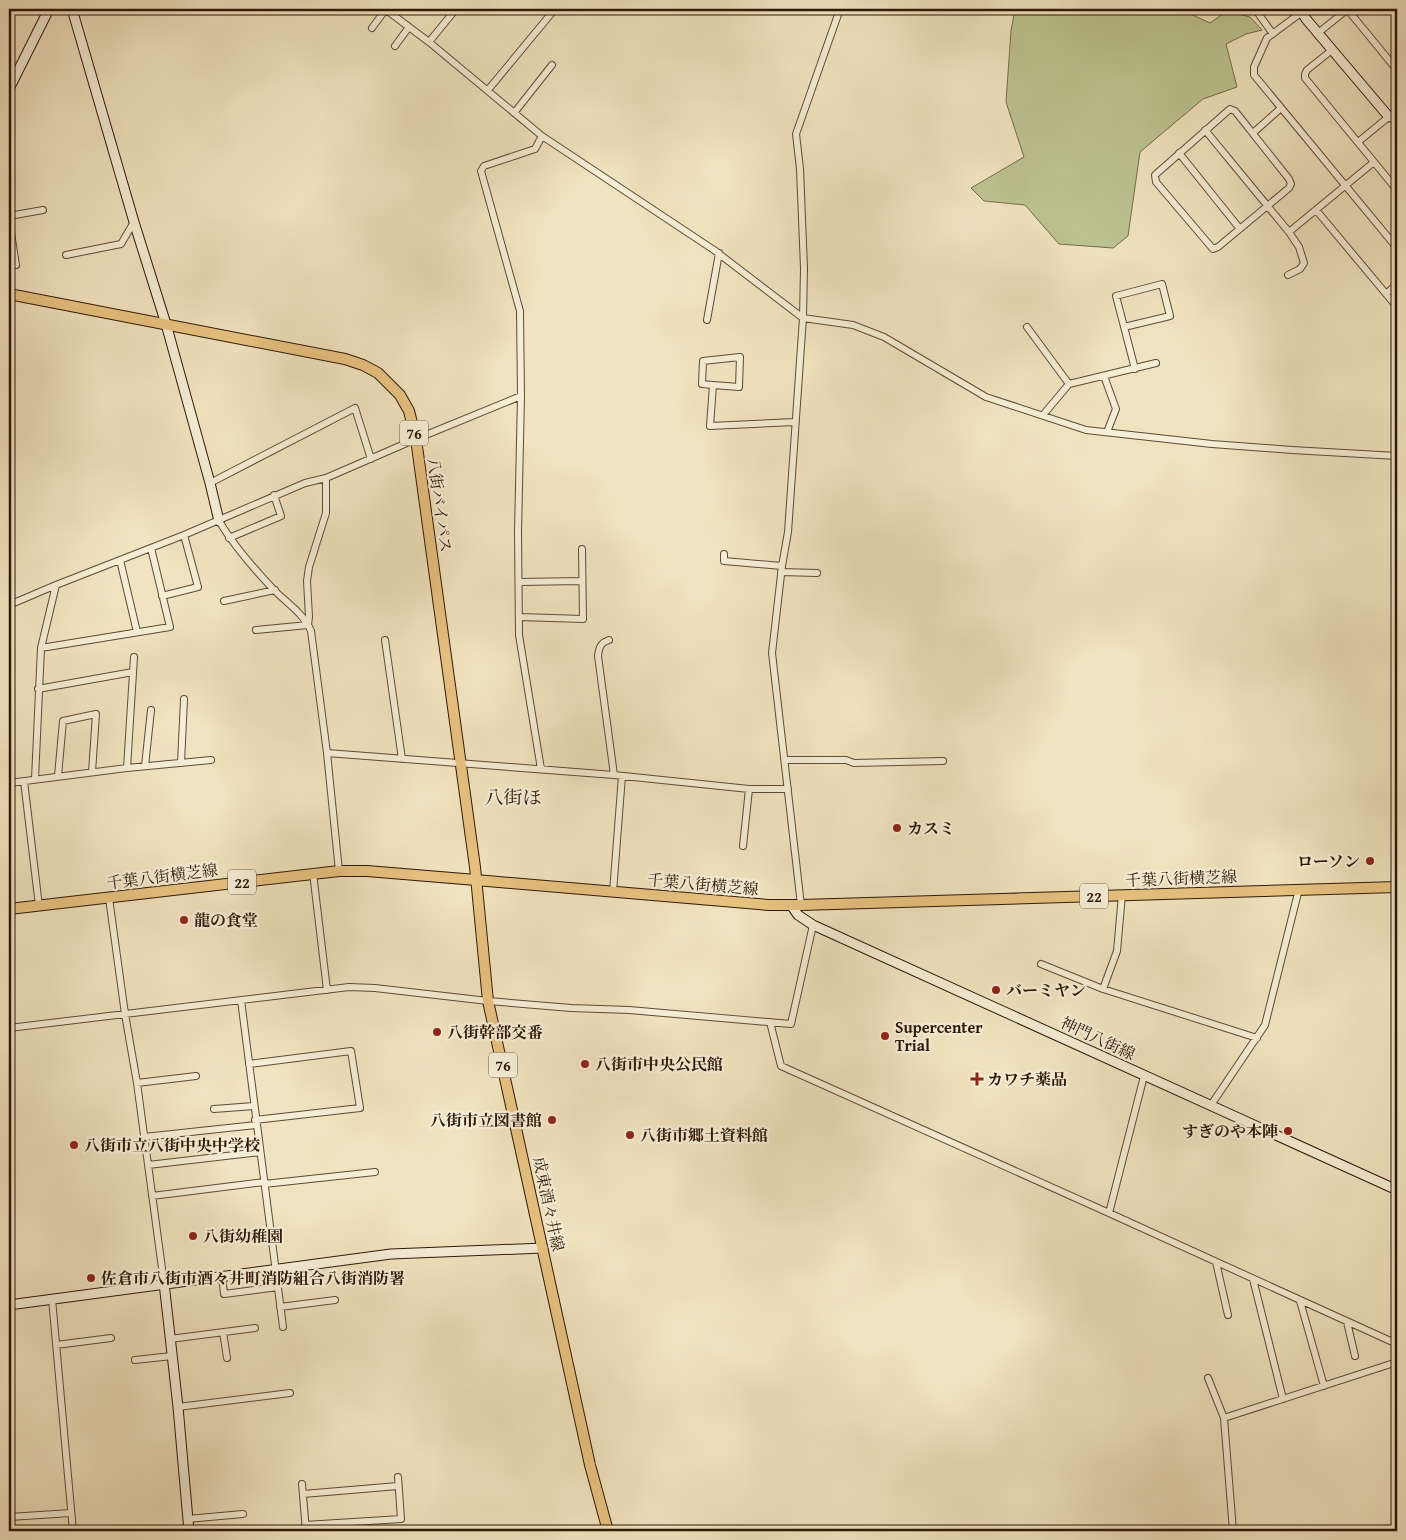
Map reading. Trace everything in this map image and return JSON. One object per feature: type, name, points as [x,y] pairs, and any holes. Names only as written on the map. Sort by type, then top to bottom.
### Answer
[{"type":"main road","name":"八街バイパス","points":[[9,294],[345,359],[363,365],[378,373],[400,396],[409,411],[416,438],[476,880]]},
{"type":"main road","name":"千葉八街横芝線","points":[[9,910],[339,871],[476,880],[769,905],[1397,887]]},
{"type":"main road","name":"成東酒々井線","points":[[476,880],[488,1001],[606,1530]]},
{"type":"street","points":[[9,89],[49,9]]},
{"type":"street","points":[[72,9],[166,324],[219,521],[229,538],[274,590],[303,619],[310,631],[327,754],[339,871]]},
{"type":"street","points":[[372,28],[385,9],[429,42],[542,136],[719,253],[803,318],[853,325],[884,337],[986,397],[1086,430],[1222,445],[1397,456]]},
{"type":"street","points":[[429,42],[456,9]]},
{"type":"street","points":[[488,90],[555,9]]},
{"type":"street","points":[[796,905],[788,789],[772,653],[788,532],[803,318],[804,268],[800,168],[796,134],[840,9]]},
{"type":"street","points":[[1255,9],[1273,34]]},
{"type":"street","points":[[1318,33],[1347,9],[1397,70]]},
{"type":"street","points":[[1389,117],[1301,11],[1267,38],[1253,71],[1254,75],[1397,248]]},
{"type":"street","points":[[395,46],[409,27]]},
{"type":"street","points":[[1332,50],[1307,70],[1305,78],[1397,190]]},
{"type":"street","points":[[514,113],[552,65]]},
{"type":"street","points":[[1253,133],[1281,108]]},
{"type":"street","points":[[1230,109],[1235,110],[1291,184],[1289,188],[1268,206],[1218,247],[1214,248],[1154,178],[1157,171],[1205,130],[1230,109]]},
{"type":"street","points":[[1358,142],[1397,110]]},
{"type":"street","points":[[1205,130],[1300,247],[1304,263],[1300,268],[1288,275]]},
{"type":"street","points":[[541,769],[519,635],[520,311],[481,172],[484,166],[535,149],[542,136]]},
{"type":"street","points":[[1179,153],[1240,229]]},
{"type":"street","points":[[1289,232],[1374,162]]},
{"type":"street","points":[[9,216],[43,210]]},
{"type":"street","points":[[1316,210],[1397,307]]},
{"type":"street","points":[[9,220],[16,265]]},
{"type":"street","points":[[66,255],[121,244],[134,222]]},
{"type":"street","points":[[706,320],[719,253]]},
{"type":"street","points":[[1124,327],[1170,316],[1162,284],[1116,296],[1134,369]]},
{"type":"street","points":[[1386,294],[1397,284]]},
{"type":"street","points":[[1027,327],[1069,384]]},
{"type":"street","points":[[740,357],[739,387],[713,385],[702,384],[703,361],[740,357]]},
{"type":"street","points":[[1044,415],[1069,384],[1156,364]]},
{"type":"street","points":[[1104,376],[1116,408],[1107,432]]},
{"type":"street","points":[[713,385],[710,426],[795,422]]},
{"type":"street","points":[[9,605],[219,521],[305,483],[326,478],[416,438],[521,396]]},
{"type":"street","points":[[210,483],[355,408],[371,459]]},
{"type":"street","points":[[308,625],[307,581],[309,567],[326,512],[326,478]]},
{"type":"street","points":[[229,538],[280,516],[274,496]]},
{"type":"street","points":[[162,596],[198,587],[184,535]]},
{"type":"street","points":[[41,648],[170,627],[151,548]]},
{"type":"street","points":[[519,617],[583,619],[582,549]]},
{"type":"street","points":[[724,554],[724,561],[818,572]]},
{"type":"street","points":[[120,560],[136,632]]},
{"type":"street","points":[[518,582],[582,581]]},
{"type":"street","points":[[34,779],[41,648],[56,585]]},
{"type":"street","points":[[224,600],[274,590]]},
{"type":"street","points":[[256,630],[308,625]]},
{"type":"street","points":[[385,640],[402,759]]},
{"type":"street","points":[[609,640],[601,645],[598,656],[614,775]]},
{"type":"street","points":[[127,768],[134,657]]},
{"type":"street","points":[[38,689],[133,672]]},
{"type":"street","points":[[181,763],[184,700]]},
{"type":"street","points":[[145,766],[151,710]]},
{"type":"street","points":[[58,776],[63,721],[96,714],[92,772]]},
{"type":"street","points":[[327,754],[614,775],[749,789],[788,789]]},
{"type":"street","points":[[9,782],[211,760]]},
{"type":"street","points":[[785,760],[846,760],[854,764],[942,761]]},
{"type":"street","points":[[613,892],[622,776]]},
{"type":"street","points":[[24,781],[39,906]]},
{"type":"street","points":[[743,846],[749,789]]},
{"type":"street","points":[[313,873],[327,990]]},
{"type":"street","points":[[1210,1105],[1265,1025],[1299,890]]},
{"type":"street","points":[[1103,989],[1117,951],[1122,895]]},
{"type":"street","points":[[109,898],[164,1284],[178,1407],[189,1531]]},
{"type":"street","name":"神門八街線","points":[[796,905],[798,915],[814,924],[1397,1190]]},
{"type":"street","points":[[9,1028],[349,987],[571,1008],[629,1010],[791,1024],[814,924]]},
{"type":"street","points":[[1041,964],[1103,989],[1257,1038]]},
{"type":"street","points":[[241,1000],[283,1327]]},
{"type":"street","points":[[770,1022],[781,1066],[1109,1212],[1397,1344]]},
{"type":"street","points":[[144,1137],[360,1108],[351,1051],[249,1064]]},
{"type":"street","points":[[136,1083],[196,1076]]},
{"type":"street","points":[[1109,1212],[1144,1076]]},
{"type":"street","points":[[214,1109],[254,1106]]},
{"type":"street","points":[[148,1165],[260,1152]]},
{"type":"street","points":[[152,1196],[375,1172]]},
{"type":"street","points":[[9,1305],[391,1254],[543,1248]]},
{"type":"street","points":[[1216,1262],[1228,1315]]},
{"type":"street","points":[[222,1276],[224,1294],[278,1287]]},
{"type":"street","points":[[1253,1279],[1283,1399]]},
{"type":"street","points":[[52,1299],[73,1531]]},
{"type":"street","points":[[280,1307],[335,1300]]},
{"type":"street","points":[[1300,1300],[1324,1386]]},
{"type":"street","points":[[1347,1322],[1355,1356]]},
{"type":"street","points":[[170,1339],[255,1328]]},
{"type":"street","points":[[223,1332],[227,1358]]},
{"type":"street","points":[[56,1345],[111,1338]]},
{"type":"street","points":[[135,1360],[172,1356]]},
{"type":"street","points":[[1224,1418],[1397,1362]]},
{"type":"street","points":[[1208,1378],[1224,1418],[1233,1531]]},
{"type":"street","points":[[178,1407],[290,1393]]},
{"type":"street","points":[[302,1484],[306,1528],[401,1518],[398,1477]]},
{"type":"street","points":[[303,1494],[398,1486]]},
{"type":"street","points":[[9,1517],[72,1513]]},
{"type":"street","points":[[188,1519],[243,1514]]},
{"type":"green space","points":[[1015,9],[1180,9],[1210,23],[1227,11],[1250,17],[1262,30],[1246,34],[1226,44],[1237,87],[1203,99],[1140,152],[1128,236],[1113,248],[1059,244],[1025,205],[984,201],[971,188],[1024,157],[1006,102],[1011,31]]},
{"type":"place","name":"カスミ","points":[[897,828]]},
{"type":"place","name":"ローソン","points":[[1370,861]]},
{"type":"place","name":"龍の食堂","points":[[184,920]]},
{"type":"place","name":"バーミヤン","points":[[996,990]]},
{"type":"place","name":"八街幹部交番","points":[[437,1032]]},
{"type":"place","name":"Supercenter Trial","points":[[885,1036]]},
{"type":"place","name":"八街市中央公民館","points":[[585,1064]]},
{"type":"place","name":"カワチ薬品","points":[[977,1079]]},
{"type":"place","name":"八街市立図書館","points":[[552,1120]]},
{"type":"place","name":"すぎのや本陣","points":[[1288,1131]]},
{"type":"place","name":"八街市郷土資料館","points":[[630,1135]]},
{"type":"place","name":"八街市立八街中央中学校","points":[[74,1145]]},
{"type":"place","name":"八街幼稚園","points":[[193,1236]]},
{"type":"place","name":"佐倉市八街市酒々井町消防組合八街消防署","points":[[91,1278]]},
{"type":"district","name":"八街ほ","points":[[513,797]]}]
